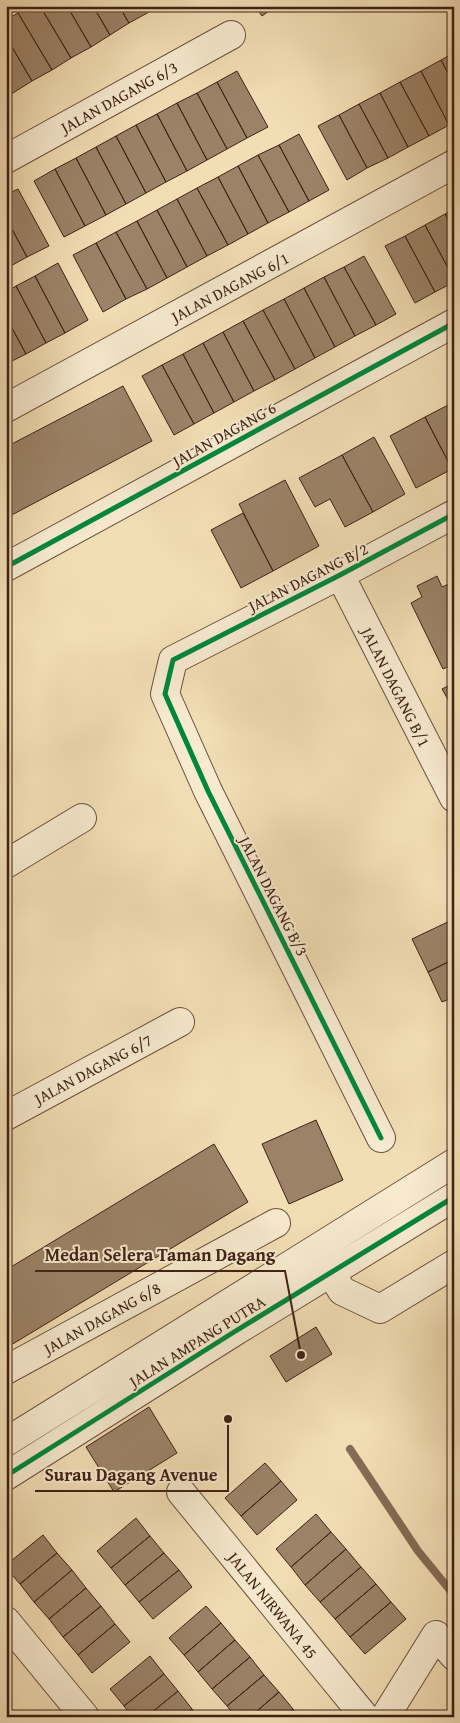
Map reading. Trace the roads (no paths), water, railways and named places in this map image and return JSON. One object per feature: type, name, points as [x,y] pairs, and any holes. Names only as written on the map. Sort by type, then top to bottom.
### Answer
[{"type":"street","name":"JALAN DAGANG 6/3","points":[[6,159],[231,35]]},
{"type":"street","name":"JALAN DAGANG 6/1","points":[[6,408],[454,164]]},
{"type":"street","name":"JALAN DAGANG 6","points":[[6,568],[454,323]]},
{"type":"street","name":"JALAN DAGANG B/2","points":[[173,660],[340,575],[454,514]]},
{"type":"street","name":"JALAN DAGANG B/1","points":[[340,575],[454,798]]},
{"type":"street","name":"JALAN DAGANG B/3","points":[[173,660],[164,694],[208,791],[381,1138]]},
{"type":"street","points":[[6,864],[82,818]]},
{"type":"street","name":"JALAN DAGANG 6/7","points":[[6,1116],[180,1022]]},
{"type":"street","name":"JALAN AMPANG PUTRA","points":[[6,1442],[454,1163]]},
{"type":"street","name":"JALAN AMPANG PUTRA","points":[[6,1476],[234,1332],[454,1197]]},
{"type":"street","name":"JALAN DAGANG 6/8","points":[[6,1370],[276,1223]]},
{"type":"street","points":[[316,1248],[342,1291],[380,1309],[454,1264]]},
{"type":"street","name":"JALAN NIRWANA 45","points":[[180,1492],[365,1717]]},
{"type":"street","points":[[6,1621],[85,1717]]},
{"type":"street","points":[[385,1717],[436,1635],[454,1656]]},
{"type":"waterway","points":[[350,1449],[418,1551],[454,1595]]},
{"type":"place","name":"Medan Selera Taman Dagang","points":[[301,1355]]},
{"type":"place","name":"Surau Dagang Avenue","points":[[228,1419]]}]
